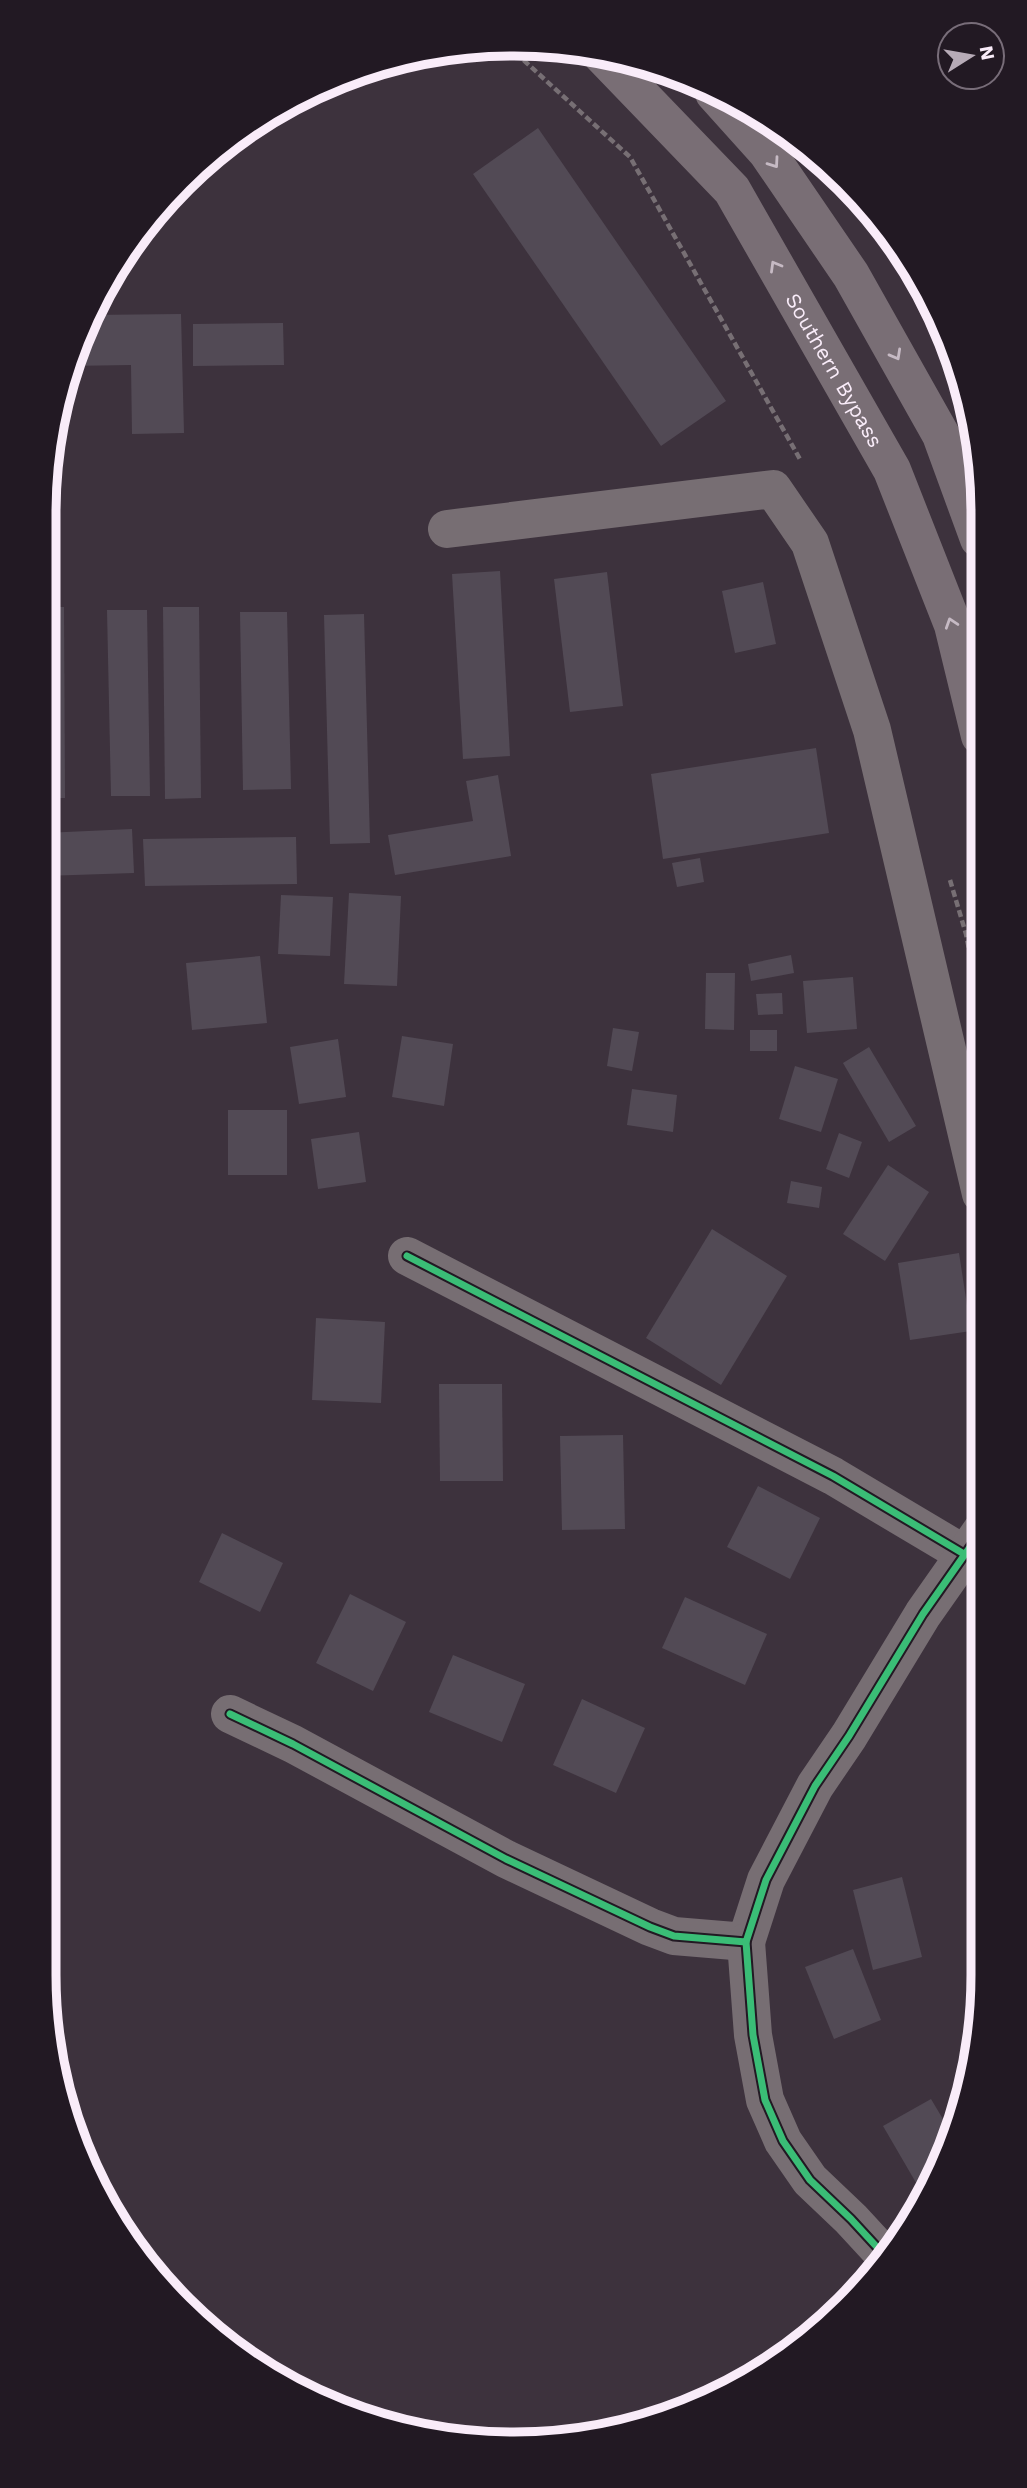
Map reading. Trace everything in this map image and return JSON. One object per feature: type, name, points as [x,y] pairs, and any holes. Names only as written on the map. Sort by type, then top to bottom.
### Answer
[{"type":"main road","name":"Southern Bypass","points":[[614,68],[732,190],[892,470],[953,625],[971,699]]},
{"type":"main road","points":[[728,109],[766,152],[851,275],[941,435],[971,517]]},
{"type":"street","points":[[447,529],[772,489],[810,543],[872,730],[971,1151]]},
{"type":"street","points":[[407,1256],[833,1476],[971,1541]]},
{"type":"street","points":[[879,2249],[810,2179],[783,2141],[765,2100],[753,2035],[746,1942],[766,1880],[815,1786],[849,1736],[923,1614],[971,1545]]},
{"type":"street","points":[[230,1714],[293,1744],[506,1859],[650,1927],[674,1936],[746,1942]]},
{"type":"building","points":[[538,128],[726,401],[661,446],[473,174]]},
{"type":"building","points":[[181,314],[184,433],[132,434],[131,365],[80,366],[101,315]]},
{"type":"building","points":[[283,323],[284,365],[193,366],[193,324]]},
{"type":"building","points":[[500,571],[510,756],[463,759],[452,574]]},
{"type":"building","points":[[607,572],[623,706],[570,712],[554,579]]},
{"type":"building","points":[[763,582],[776,644],[735,653],[722,591]]},
{"type":"building","points":[[56,607],[64,607],[65,798],[56,798]]},
{"type":"building","points":[[163,607],[199,607],[201,798],[165,799]]},
{"type":"building","points":[[107,610],[147,610],[150,796],[111,796]]},
{"type":"building","points":[[240,612],[287,612],[291,789],[243,790]]},
{"type":"building","points":[[364,614],[370,843],[330,844],[324,615]]},
{"type":"building","points":[[816,748],[829,833],[663,859],[651,774]]},
{"type":"building","points":[[498,775],[511,856],[395,875],[388,835],[473,821],[466,781]]},
{"type":"building","points":[[132,829],[134,873],[56,876],[56,832]]},
{"type":"building","points":[[296,837],[297,884],[145,886],[143,839]]},
{"type":"building","points":[[700,858],[704,882],[677,887],[672,863]]},
{"type":"building","points":[[349,893],[401,896],[397,986],[344,984]]},
{"type":"building","points":[[281,895],[333,897],[330,956],[278,954]]},
{"type":"building","points":[[791,955],[794,973],[751,981],[748,964]]},
{"type":"building","points":[[260,956],[267,1023],[192,1030],[186,963]]},
{"type":"building","points":[[706,973],[735,973],[734,1030],[705,1029]]},
{"type":"building","points":[[853,977],[857,1029],[807,1033],[803,981]]},
{"type":"building","points":[[782,993],[783,1014],[758,1015],[756,994]]},
{"type":"building","points":[[613,1028],[639,1032],[632,1071],[607,1066]]},
{"type":"building","points":[[750,1030],[777,1030],[777,1051],[750,1051]]},
{"type":"building","points":[[402,1036],[453,1044],[444,1106],[392,1097]]},
{"type":"building","points":[[338,1039],[346,1097],[299,1104],[290,1047]]},
{"type":"building","points":[[869,1047],[916,1126],[889,1142],[843,1063]]},
{"type":"building","points":[[795,1066],[838,1079],[821,1132],[779,1119]]},
{"type":"building","points":[[632,1089],[677,1095],[673,1132],[627,1125]]},
{"type":"building","points":[[228,1110],[287,1110],[287,1175],[228,1175]]},
{"type":"building","points":[[359,1132],[366,1182],[318,1189],[311,1139]]},
{"type":"building","points":[[839,1133],[862,1142],[849,1178],[826,1169]]},
{"type":"building","points":[[888,1165],[929,1192],[885,1261],[843,1234]]},
{"type":"building","points":[[791,1181],[822,1187],[819,1208],[787,1203]]},
{"type":"building","points":[[712,1229],[787,1276],[721,1385],[646,1338]]},
{"type":"building","points":[[959,1253],[971,1331],[910,1340],[898,1263]]},
{"type":"building","points":[[316,1318],[385,1322],[381,1403],[312,1400]]},
{"type":"building","points":[[439,1384],[502,1384],[503,1481],[440,1481]]},
{"type":"building","points":[[623,1435],[625,1529],[562,1530],[560,1436]]},
{"type":"building","points":[[758,1486],[820,1518],[790,1579],[727,1547]]},
{"type":"building","points":[[222,1533],[283,1563],[260,1612],[199,1582]]},
{"type":"building","points":[[350,1594],[406,1622],[373,1691],[316,1663]]},
{"type":"building","points":[[685,1597],[767,1634],[745,1685],[662,1648]]},
{"type":"building","points":[[453,1655],[525,1684],[502,1742],[429,1712]]},
{"type":"building","points":[[582,1699],[645,1728],[616,1793],[553,1765]]},
{"type":"building","points":[[902,1877],[922,1957],[873,1970],[853,1890]]},
{"type":"building","points":[[853,1949],[881,2020],[834,2039],[805,1967]]},
{"type":"building","points":[[931,2099],[946,2124],[919,2187],[883,2126]]},
{"type":"cycle path","points":[[407,1256],[833,1476],[964,1554]]},
{"type":"cycle path","points":[[230,1714],[293,1744],[506,1859],[650,1927],[674,1936],[746,1942],[766,1880],[815,1786],[849,1736],[923,1614],[971,1546]]},
{"type":"cycle path","points":[[746,1942],[753,2035],[765,2100],[783,2141],[810,2180],[879,2249]]}]
